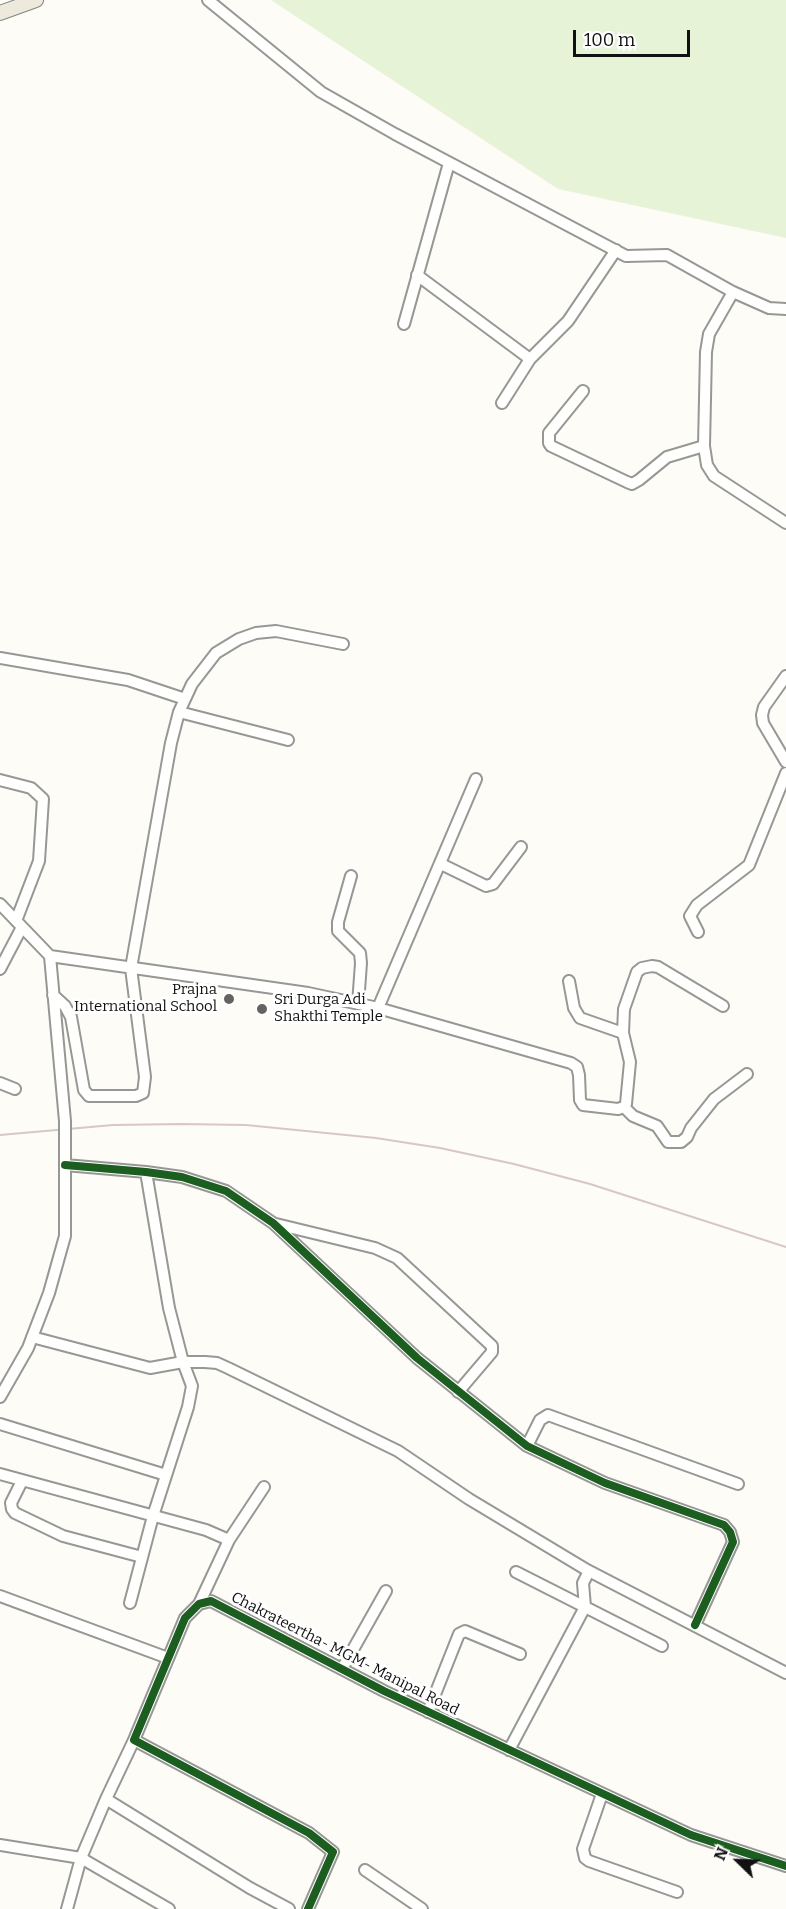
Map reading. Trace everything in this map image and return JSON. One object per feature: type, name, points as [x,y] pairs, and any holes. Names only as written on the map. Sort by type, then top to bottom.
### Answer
[{"type":"main road","points":[[0,13],[36,0]]},
{"type":"street","points":[[208,0],[321,92],[449,163],[626,256],[668,255],[733,292],[769,308],[786,309]]},
{"type":"street","points":[[404,324],[449,163]]},
{"type":"street","points":[[502,403],[530,359],[568,321],[616,250]]},
{"type":"street","points":[[417,275],[530,359]]},
{"type":"street","points":[[733,292],[709,334],[706,352],[704,446],[707,465],[714,476],[786,523]]},
{"type":"street","points":[[582,391],[549,433],[549,443],[551,447],[627,482],[632,484],[639,480],[667,457],[704,446]]},
{"type":"street","points":[[53,995],[65,1006],[70,1017],[84,1090],[89,1096],[136,1096],[143,1093],[145,1087],[131,968],[171,743],[179,712],[192,684],[216,653],[239,639],[255,633],[276,631],[343,644]]},
{"type":"street","points":[[0,658],[128,680],[185,699]]},
{"type":"street","points":[[786,676],[764,707],[762,715],[763,723],[786,762]]},
{"type":"street","points":[[179,712],[288,740]]},
{"type":"street","points":[[698,932],[690,916],[697,905],[749,865],[786,772]]},
{"type":"street","points":[[378,1008],[476,779]]},
{"type":"street","points":[[0,780],[31,788],[43,799],[39,861],[35,877],[0,969]]},
{"type":"street","points":[[441,864],[486,886],[493,884],[521,847]]},
{"type":"street","points":[[351,876],[338,922],[338,931],[360,952],[358,1004]]},
{"type":"street","points":[[0,904],[50,956],[308,993],[378,1008],[571,1063],[577,1067],[580,1100],[583,1105],[618,1109],[624,1107]]},
{"type":"street","points":[[2,1391],[32,1337],[49,1293],[65,1236],[65,1121],[50,956]]},
{"type":"street","points":[[624,1107],[630,1062],[623,1033],[624,1009],[637,972],[642,968],[658,967],[723,1006]]},
{"type":"street","points":[[569,981],[574,1008],[580,1018],[623,1033]]},
{"type":"street","points":[[624,1107],[633,1116],[657,1126],[668,1142],[681,1142],[714,1099],[747,1074]]},
{"type":"street","points":[[0,1083],[15,1089]]},
{"type":"street","points":[[65,1165],[182,1177],[226,1191],[273,1223],[417,1358],[526,1446],[605,1483],[724,1525],[730,1532],[733,1542],[695,1625]]},
{"type":"street","points":[[130,1603],[153,1516],[188,1407],[192,1386],[183,1362],[169,1308],[146,1172]]},
{"type":"street","points":[[273,1223],[375,1248],[397,1258],[492,1346],[492,1352],[458,1392]]},
{"type":"street","points":[[32,1337],[150,1368],[183,1362],[217,1363],[398,1451],[469,1499],[589,1571],[786,1673]]},
{"type":"street","points":[[526,1446],[540,1420],[548,1415],[738,1484]]},
{"type":"street","points":[[0,1424],[166,1475]]},
{"type":"street","points":[[0,1474],[206,1530],[229,1539]]},
{"type":"street","points":[[22,1481],[11,1503],[15,1513],[63,1536],[142,1557]]},
{"type":"street","points":[[67,1909],[81,1858],[185,1618],[199,1604],[229,1539],[264,1487]]},
{"type":"street","points":[[509,1750],[585,1607],[583,1583],[589,1571]]},
{"type":"street","points":[[516,1572],[662,1646]]},
{"type":"street","points":[[342,1669],[386,1591]]},
{"type":"street","points":[[0,1596],[168,1658]]},
{"type":"street","name":"Chakrateertha- MGM- Manipal Road","points":[[199,1604],[211,1601],[428,1712],[691,1835],[786,1866]]},
{"type":"street","points":[[428,1712],[459,1634],[465,1631],[520,1654]]},
{"type":"street","points":[[134,1740],[309,1833],[333,1852],[308,1909]]},
{"type":"street","points":[[603,1794],[583,1848],[585,1858],[677,1892]]},
{"type":"street","points":[[106,1799],[250,1888],[289,1909]]},
{"type":"street","points":[[0,1845],[81,1858],[151,1904],[169,1909]]},
{"type":"street","points":[[365,1870],[422,1909]]},
{"type":"green space","points":[[271,0],[786,0],[786,238],[558,189]]},
{"type":"railway","points":[[0,1135],[113,1125],[181,1124],[246,1125],[376,1138],[440,1148],[590,1184],[786,1247]]},
{"type":"cycle path","points":[[65,1165],[182,1177],[226,1191],[273,1223],[417,1358],[527,1446],[605,1483],[724,1525],[730,1532],[733,1542],[695,1625]]},
{"type":"cycle path","points":[[308,1909],[333,1852],[309,1833],[134,1740],[185,1618],[199,1604],[211,1601],[384,1691],[691,1835],[786,1866]]},
{"type":"place","name":"Prajna International School","points":[[229,999]]},
{"type":"place","name":"Sri Durga Adi Shakthi Temple","points":[[262,1009]]}]
